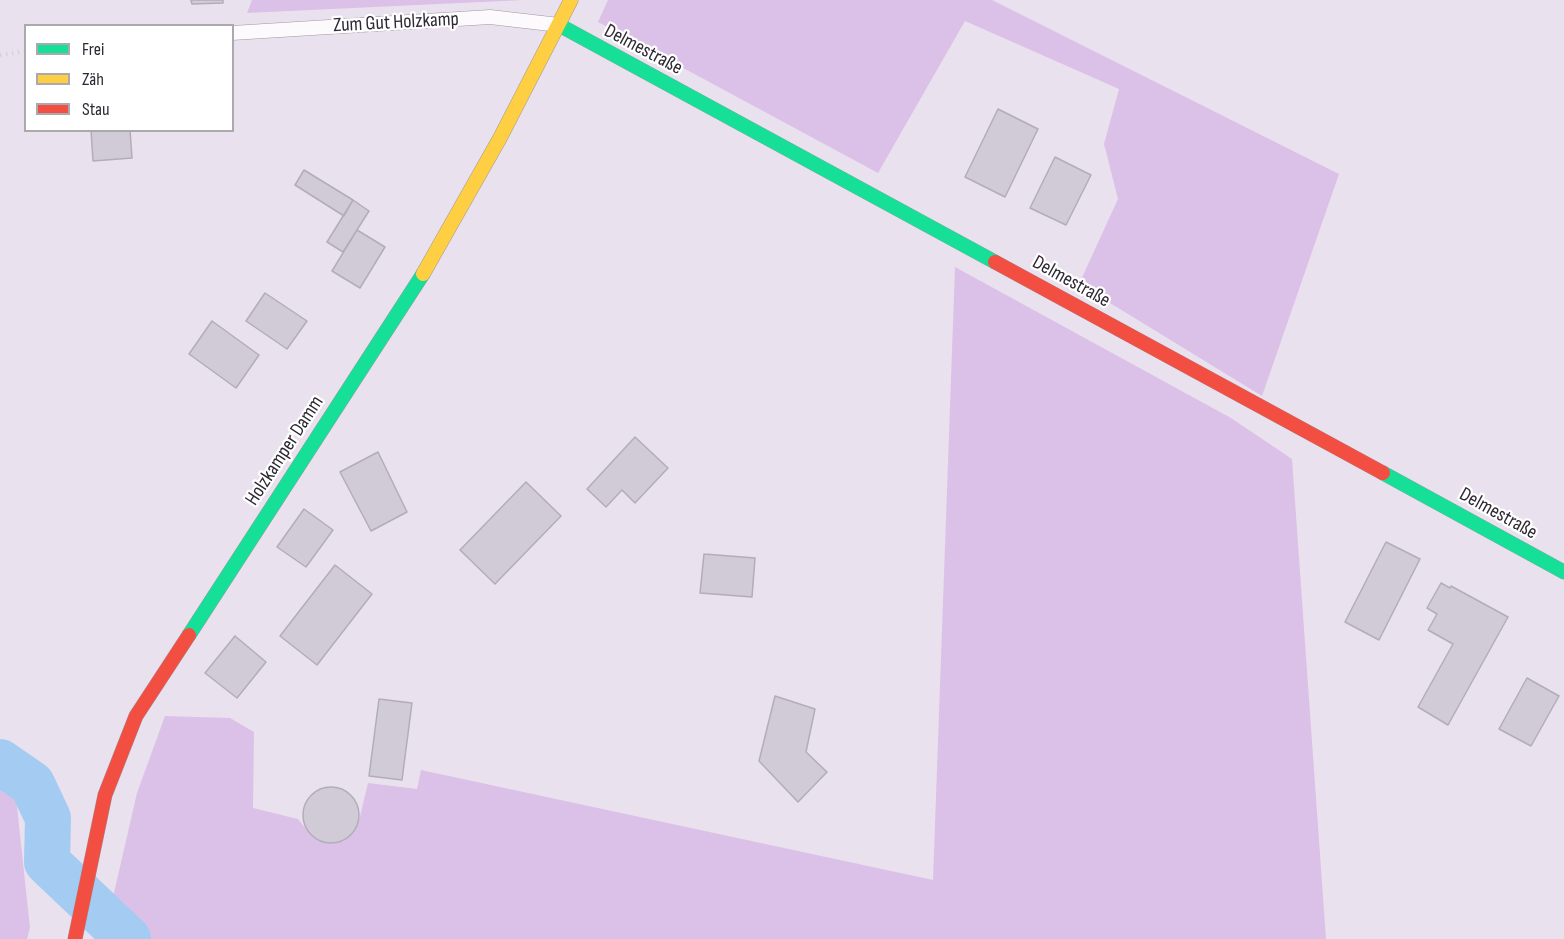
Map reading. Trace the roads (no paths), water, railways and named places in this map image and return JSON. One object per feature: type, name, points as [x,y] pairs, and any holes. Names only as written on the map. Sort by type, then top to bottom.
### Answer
[{"type":"street","name":"Holzkamper Damm","points":[[75,939],[105,795],[136,716],[434,259],[571,0]]},
{"type":"street","name":"Delmestraße","points":[[559,25],[1564,572]]},
{"type":"lane","name":"Zum Gut Holzkamp","points":[[234,33],[490,17],[559,25]]},
{"type":"waterway","points":[[0,762],[32,784],[48,818],[47,862],[128,939]]}]
